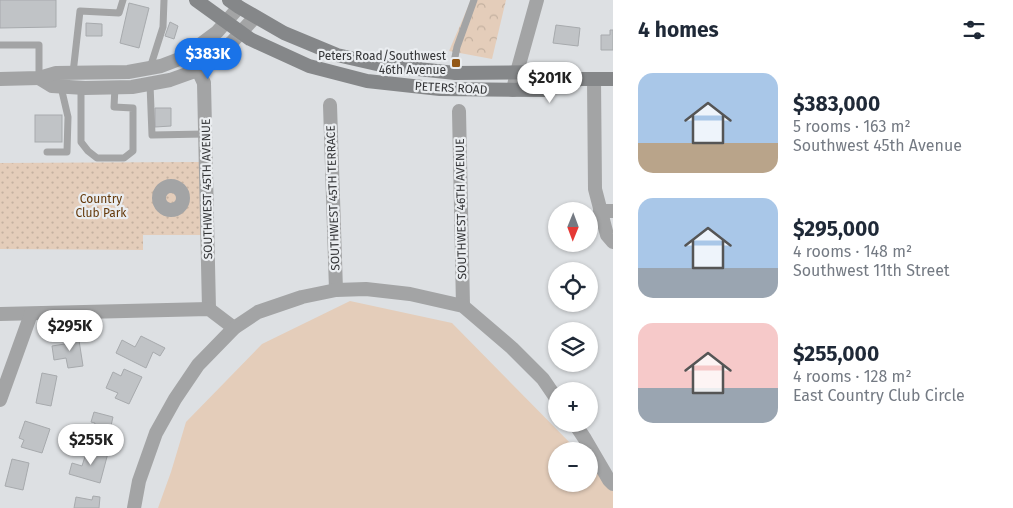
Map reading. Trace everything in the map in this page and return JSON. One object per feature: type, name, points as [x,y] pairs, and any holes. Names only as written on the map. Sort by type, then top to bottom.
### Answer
[{"type":"main road","name":"PETERS ROAD","points":[[196,0],[250,38],[309,66],[366,81],[440,89],[546,90],[587,79]]},
{"type":"main road","name":"PETERS ROAD","points":[[234,4],[284,33],[337,55],[381,65],[455,73],[546,72],[587,79],[613,79]]},
{"type":"street","points":[[513,90],[537,0]]},
{"type":"street","points":[[0,78],[39,78],[56,73],[128,72],[161,66],[182,58],[217,32],[226,22],[234,4]]},
{"type":"street","points":[[39,78],[52,86],[81,88],[132,87],[170,80],[198,70],[225,49],[255,16]]},
{"type":"street","name":"SOUTHWEST 45TH AVENUE","points":[[198,70],[204,83],[209,309]]},
{"type":"street","points":[[587,79],[595,189],[606,211],[607,235],[613,242]]},
{"type":"street","name":"SOUTHWEST 45TH TERRACE","points":[[330,105],[336,290]]},
{"type":"street","name":"SOUTHWEST 46TH AVENUE","points":[[459,111],[463,306]]},
{"type":"street","points":[[184,197],[207,197]]},
{"type":"street","points":[[134,508],[140,481],[156,433],[170,407],[198,365],[234,328],[258,312],[302,297],[336,290],[366,289],[410,294],[463,306],[512,348],[548,386]]},
{"type":"street","points":[[0,314],[209,309],[234,328]]},
{"type":"street","points":[[0,400],[31,314]]},
{"type":"street","points":[[580,432],[613,484]]},
{"type":"lane","points":[[73,73],[80,11],[118,13],[123,0]]},
{"type":"lane","points":[[150,68],[163,27],[164,0]]},
{"type":"lane","points":[[455,73],[457,48],[474,0]]},
{"type":"lane","points":[[0,45],[39,45],[39,78]]},
{"type":"lane","points":[[150,84],[152,135],[206,134]]},
{"type":"lane","points":[[47,152],[67,152],[68,117],[61,87]]},
{"type":"lane","points":[[81,88],[81,142],[97,158],[124,158],[132,152],[133,108],[114,107],[115,87]]},
{"type":"green space","points":[[471,0],[506,0],[492,59],[449,51]]},
{"type":"green space","name":"Country Club Park","points":[[200,162],[201,235],[143,235],[143,250],[0,249],[0,163]]},
{"type":"green space","points":[[350,301],[452,323],[548,421],[548,432],[559,432],[569,442],[548,442],[548,492],[598,492],[598,473],[613,491],[613,508],[158,508],[186,422],[262,344]]},
{"type":"building","points":[[0,0],[56,0],[56,27],[0,28]]},
{"type":"building","points":[[129,3],[149,8],[139,48],[120,43]]},
{"type":"building","points":[[170,22],[178,26],[174,39],[165,36]]},
{"type":"building","points":[[86,23],[102,24],[102,36],[86,36]]},
{"type":"building","points":[[556,25],[580,28],[578,46],[553,43]]},
{"type":"building","points":[[610,30],[613,30],[613,50],[601,50],[601,35],[610,35]]},
{"type":"building","points":[[155,108],[171,108],[171,126],[155,127]]},
{"type":"building","points":[[35,115],[62,115],[62,142],[35,142]]},
{"type":"building","points":[[78,334],[83,366],[68,368],[66,358],[54,360],[52,346],[71,343],[69,335]]},
{"type":"building","points":[[141,336],[165,348],[160,356],[153,352],[146,368],[116,353],[122,340],[135,347]]},
{"type":"building","points":[[124,369],[142,377],[129,404],[115,398],[118,393],[106,388],[113,372],[121,376]]},
{"type":"building","points":[[42,373],[57,376],[51,406],[36,403]]},
{"type":"building","points":[[94,412],[113,417],[108,439],[92,435],[95,423],[91,422]]},
{"type":"building","points":[[25,421],[50,429],[42,453],[21,447],[24,440],[19,438]]},
{"type":"building","points":[[88,447],[108,453],[100,483],[69,474],[72,463],[82,466]]},
{"type":"building","points":[[12,459],[29,463],[23,490],[5,486]]},
{"type":"building","points":[[93,496],[100,497],[99,508],[74,508],[76,497],[92,500]]},
{"type":"place","name":"Peters Road/Southwest 46th Avenue","points":[[456,63]]}]
